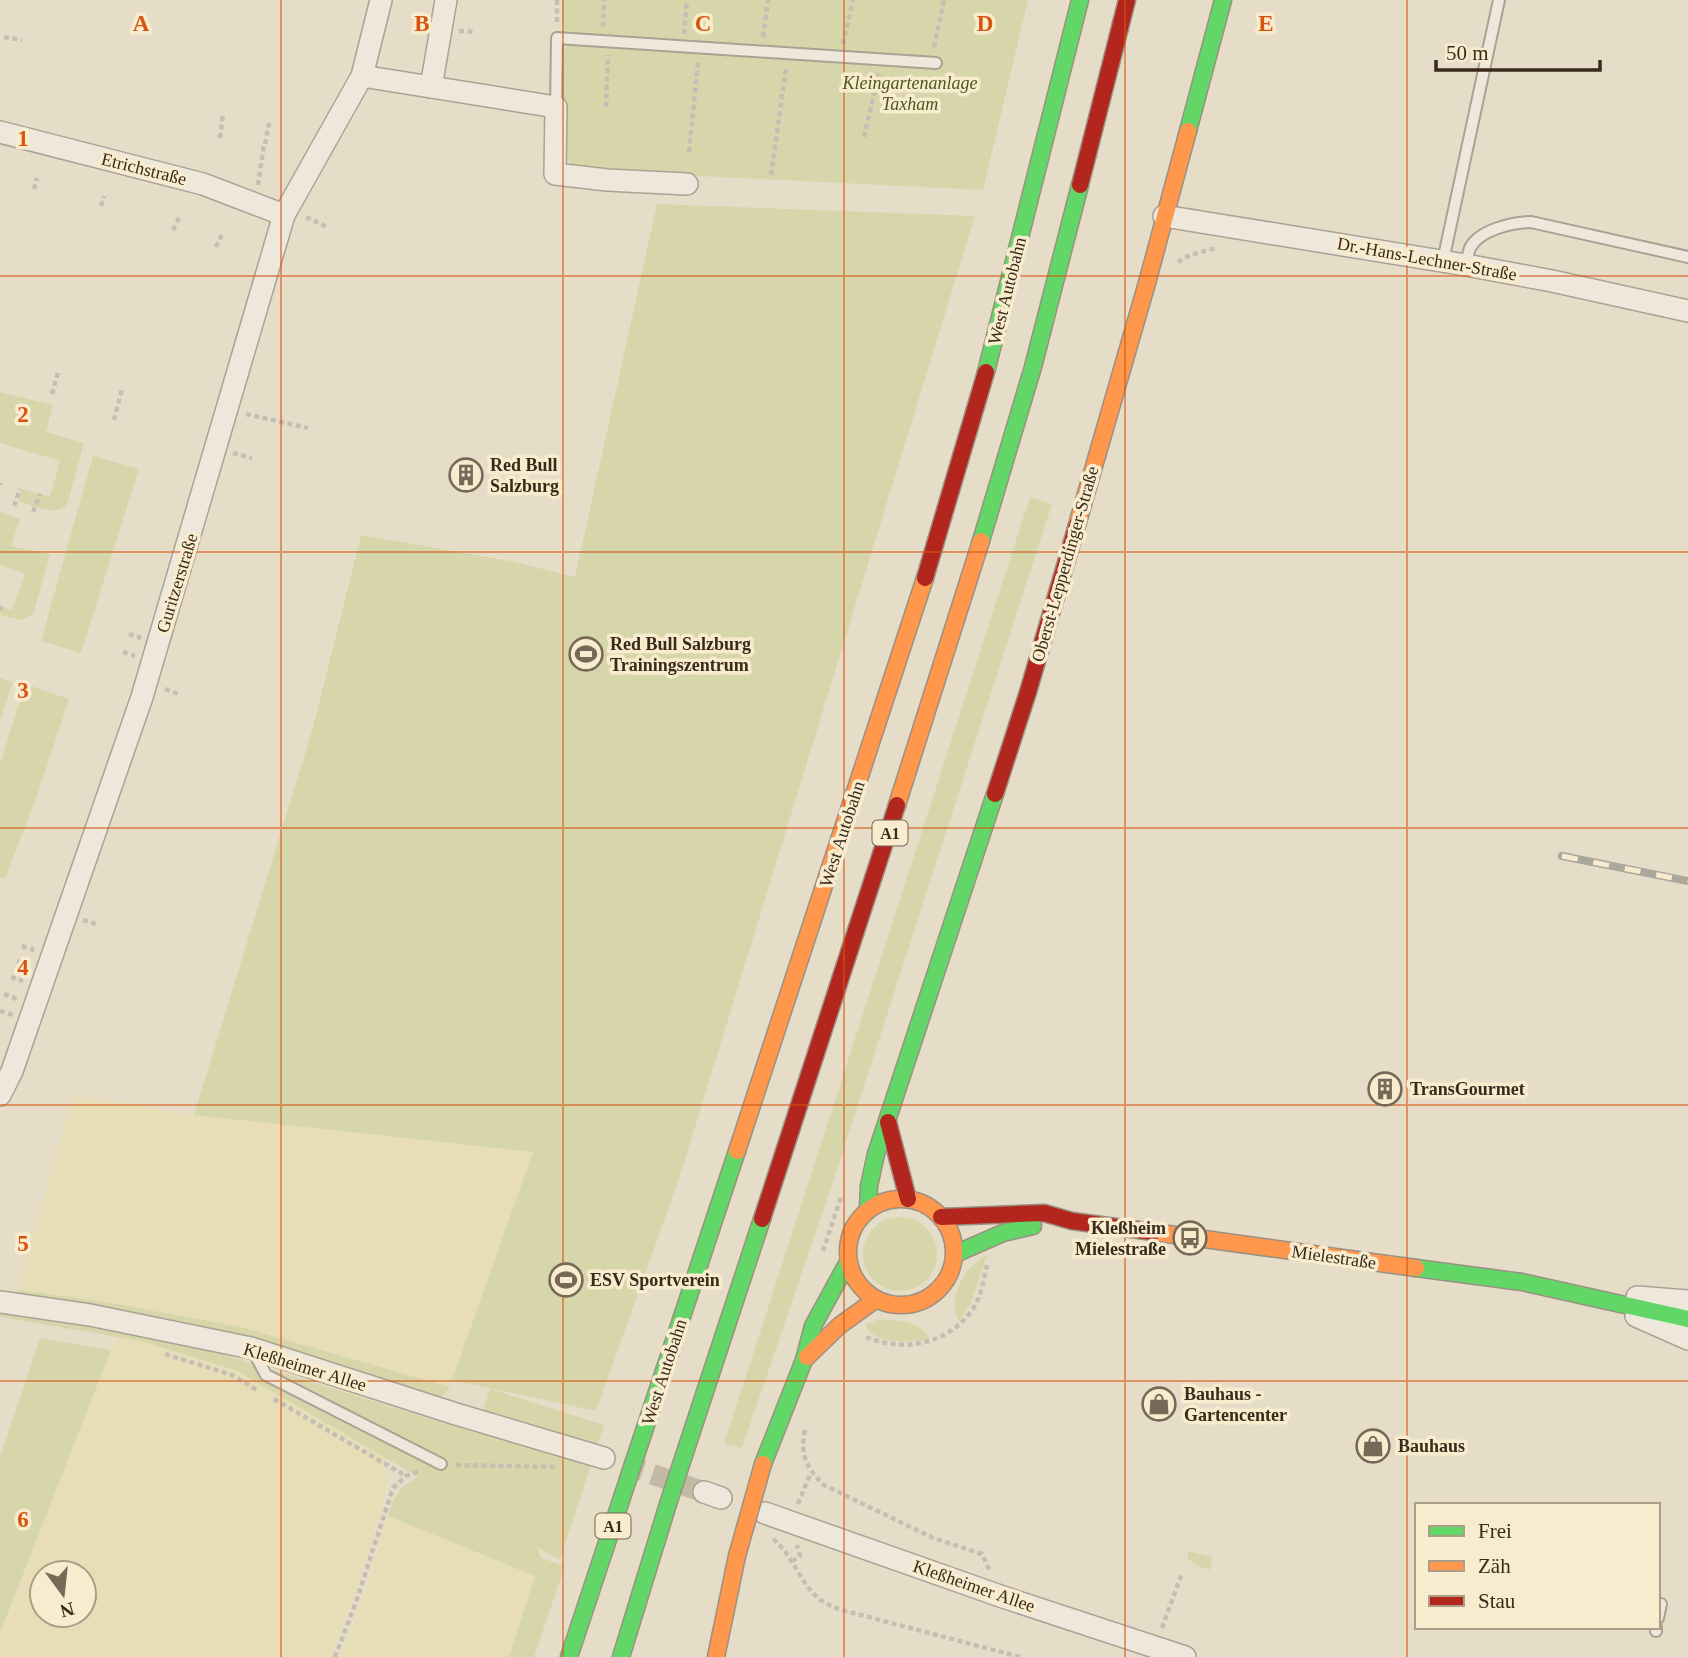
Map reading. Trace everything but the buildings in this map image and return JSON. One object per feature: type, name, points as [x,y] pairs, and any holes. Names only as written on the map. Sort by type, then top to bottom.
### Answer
[{"type":"main road","name":"West Autobahn","points":[[569,1657],[911,625],[991,354],[1080,0]]},
{"type":"main road","name":"A1","points":[[621,1657],[668,1504],[944,663],[1033,367],[1127,0]]},
{"type":"main road","name":"Oberst-Lepperdinger-Straße","points":[[716,1657],[737,1556],[763,1464],[804,1360],[813,1326],[848,1262],[847,1247],[851,1233],[868,1209],[868,1185],[874,1157],[888,1122],[1028,692],[1141,304],[1223,0]]},
{"type":"main road","points":[[888,1122],[908,1199]]},
{"type":"main road","points":[[848,1262],[853,1277],[863,1290],[888,1305],[902,1306],[928,1299],[947,1280],[955,1254],[949,1228],[941,1217],[920,1202],[908,1199],[894,1199],[868,1209]]},
{"type":"main road","name":"Mielestraße","points":[[941,1217],[1044,1213],[1072,1222],[1522,1282],[1688,1319]]},
{"type":"main road","name":"Mielestraße","points":[[955,1254],[987,1238],[1019,1228],[1072,1222]]},
{"type":"main road","name":"Oberst-Lepperdinger-Straße","points":[[804,1360],[824,1337],[851,1315],[876,1300]]},
{"type":"street","name":"Guritzerstraße","points":[[0,1095],[12,1071],[138,710],[223,452],[294,216],[362,76],[381,0]]},
{"type":"street","points":[[431,87],[446,0]]},
{"type":"street","points":[[362,76],[556,107],[555,174],[687,184]]},
{"type":"street","name":"Etrichstraße","points":[[0,132],[203,184],[294,216]]},
{"type":"street","name":"Dr.-Hans-Lechner-Straße","points":[[1164,216],[1466,265],[1688,311]]},
{"type":"street","name":"Mielestraße","points":[[1596,1297],[1653,1297],[1688,1301]]},
{"type":"street","name":"Mielestraße","points":[[1596,1297],[1688,1339]]},
{"type":"street","name":"Kleßheimer Allee","points":[[0,1302],[90,1315],[251,1348],[456,1415],[604,1458]]},
{"type":"street","name":"Kleßheimer Allee","points":[[765,1513],[1003,1597],[1185,1657]]},
{"type":"lane","points":[[1443,261],[1499,0]]},
{"type":"lane","points":[[556,107],[558,38],[932,63]]},
{"type":"lane","points":[[1466,265],[1471,247],[1483,236],[1519,222],[1531,222],[1688,257]]},
{"type":"lane","points":[[251,1348],[266,1375],[441,1464]]},
{"type":"lane","points":[[1660,1609],[1661,1604]]},
{"type":"path","points":[[557,0],[558,38]]},
{"type":"path","points":[[604,0],[606,107]]},
{"type":"path","points":[[683,46],[687,0]]},
{"type":"path","points":[[761,51],[768,0]]},
{"type":"path","points":[[841,57],[853,0]]},
{"type":"path","points":[[932,63],[944,0]]},
{"type":"path","points":[[4,37],[22,40]]},
{"type":"path","points":[[689,152],[699,47]]},
{"type":"path","points":[[771,175],[788,53]]},
{"type":"path","points":[[864,137],[882,59]]},
{"type":"path","points":[[220,138],[223,114]]},
{"type":"path","points":[[255,203],[269,123]]},
{"type":"path","points":[[34,189],[37,178]]},
{"type":"path","points":[[101,206],[104,197]]},
{"type":"path","points":[[294,216],[327,227]]},
{"type":"path","points":[[173,230],[179,218]]},
{"type":"path","points":[[216,247],[222,234]]},
{"type":"path","points":[[1174,269],[1177,263],[1190,255],[1220,247]]},
{"type":"path","points":[[52,394],[58,372]]},
{"type":"path","points":[[114,421],[122,389]]},
{"type":"path","points":[[241,413],[308,428]]},
{"type":"path","points":[[223,452],[252,458]]},
{"type":"path","points":[[14,506],[20,489]]},
{"type":"path","points":[[33,512],[40,494]]},
{"type":"path","points":[[129,634],[141,638]]},
{"type":"path","points":[[123,652],[135,656]]},
{"type":"path","points":[[161,688],[181,695]]},
{"type":"path","points":[[83,920],[99,925]]},
{"type":"path","points":[[22,946],[35,951]]},
{"type":"path","points":[[17,961],[30,965]]},
{"type":"path","points":[[11,977],[25,981]]},
{"type":"path","points":[[4,994],[19,999]]},
{"type":"path","points":[[0,1011],[13,1015]]},
{"type":"path","points":[[851,1315],[862,1328],[862,1335],[893,1345],[910,1345],[933,1340],[950,1332],[965,1320],[975,1306],[988,1262]]},
{"type":"path","points":[[153,1350],[232,1375],[406,1476]]},
{"type":"path","points":[[808,1419],[802,1447],[811,1472],[824,1485],[933,1538],[982,1554],[1003,1597]]},
{"type":"path","points":[[335,1657],[393,1488],[406,1476],[441,1464],[561,1468]]},
{"type":"path","points":[[791,1523],[811,1472]]},
{"type":"path","points":[[768,1535],[787,1552],[819,1600],[838,1609],[1020,1657]]},
{"type":"path","points":[[1166,1620],[1182,1573]]},
{"type":"shaded area","points":[[73,1095],[194,1115],[533,1152],[450,1387],[241,1327],[94,1300],[17,1290]]},
{"type":"shaded area","points":[[116,1337],[142,1341],[235,1370],[385,1458],[387,1484],[381,1515],[331,1657],[0,1657],[0,1636],[28,1564],[28,1629],[98,1629],[98,1559],[30,1559]]},
{"type":"shaded area","points":[[388,1516],[535,1576],[509,1657],[340,1657],[361,1603]]},
{"type":"green space","name":"Kleingartenanlage Taxham","points":[[562,0],[1028,0],[983,190],[577,170],[562,153],[562,51],[573,42],[573,35],[562,32]]},
{"type":"green space","name":"Red Bull Salzburg Trainingszentrum","points":[[657,204],[975,216],[679,1179],[596,1411],[452,1380],[533,1152],[194,1115],[312,731],[361,535],[510,561],[575,577]]},
{"type":"green space","points":[[0,392],[53,405],[46,432],[84,443],[67,505],[62,508],[50,510],[19,502],[22,489],[50,497],[60,461],[0,443]]},
{"type":"green space","points":[[93,456],[139,469],[81,653],[41,641]]},
{"type":"green space","points":[[1030,497],[1052,504],[834,1179],[742,1448],[724,1444]]},
{"type":"green space","points":[[0,512],[20,519],[11,546],[50,554],[33,614],[22,620],[0,615],[0,606],[12,610],[25,574],[0,565]]},
{"type":"green space","points":[[0,678],[13,682],[0,721]]},
{"type":"green space","points":[[25,684],[69,699],[39,790],[5,879],[0,877],[0,764]]},
{"type":"green space","points":[[893,1217],[907,1217],[921,1223],[931,1233],[937,1254],[931,1275],[921,1285],[907,1291],[893,1291],[879,1285],[869,1275],[863,1261],[863,1247],[869,1233],[879,1223]]},
{"type":"green space","points":[[987,1255],[971,1303],[959,1321],[955,1312],[956,1293],[965,1274]]},
{"type":"green space","points":[[17,1290],[94,1300],[241,1327],[450,1387],[441,1398],[15,1297]]},
{"type":"green space","points":[[0,1311],[145,1333],[476,1433],[490,1389],[604,1425],[560,1560],[537,1547],[541,1558],[565,1566],[534,1657],[509,1657],[535,1576],[388,1516],[398,1492],[418,1477],[235,1370],[141,1341],[0,1317]]},
{"type":"green space","points":[[877,1320],[914,1324],[930,1339],[904,1342],[883,1339],[869,1331],[866,1324]]},
{"type":"green space","points":[[40,1338],[111,1350],[0,1633],[0,1457]]},
{"type":"green space","points":[[1188,1551],[1212,1557],[1210,1570],[1197,1566],[1187,1558]]},
{"type":"tunnel","points":[[623,1464],[704,1492]]},
{"type":"railway","points":[[1562,856],[1688,881]]},
{"type":"traffic: fast","points":[[986,372],[1080,0]]},
{"type":"traffic: fast","points":[[1188,131],[1223,0]]},
{"type":"traffic: fast","points":[[981,541],[1033,367],[1080,185]]},
{"type":"traffic: fast","points":[[868,1209],[869,1186],[876,1154],[995,794]]},
{"type":"traffic: fast","points":[[569,1657],[737,1151]]},
{"type":"traffic: fast","points":[[621,1657],[668,1504],[762,1219]]},
{"type":"traffic: fast","points":[[955,1254],[1003,1233],[1033,1226]]},
{"type":"traffic: fast","points":[[763,1464],[804,1360],[813,1326],[848,1262]]},
{"type":"traffic: fast","points":[[1416,1268],[1522,1282],[1688,1319]]},
{"type":"traffic: slow","points":[[1077,525],[1188,131]]},
{"type":"traffic: slow","points":[[897,805],[981,541]]},
{"type":"traffic: slow","points":[[737,1151],[925,578]]},
{"type":"traffic: slow","points":[[901,1199],[921,1203],[939,1214],[950,1232],[954,1252],[950,1272],[939,1290],[921,1301],[901,1305],[881,1301],[863,1290],[852,1272],[848,1252],[852,1232],[863,1214],[881,1203],[901,1199]]},
{"type":"traffic: slow","points":[[1153,1232],[1416,1268]]},
{"type":"traffic: slow","points":[[807,1357],[839,1326],[875,1300]]},
{"type":"traffic: slow","points":[[737,1556],[763,1464]]},
{"type":"traffic: slow","points":[[716,1657],[737,1556]]},
{"type":"traffic: jam","points":[[1080,185],[1127,0]]},
{"type":"traffic: jam","points":[[925,578],[986,372]]},
{"type":"traffic: jam","points":[[995,794],[1077,525]]},
{"type":"traffic: jam","points":[[762,1219],[897,805]]},
{"type":"traffic: jam","points":[[888,1122],[908,1199]]},
{"type":"traffic: jam","points":[[941,1217],[1044,1213],[1072,1221],[1153,1232]]},
{"type":"place","name":"Red Bull Salzburg","points":[[466,475]]},
{"type":"place","name":"Red Bull Salzburg Trainingszentrum","points":[[586,654]]},
{"type":"place","name":"TransGourmet","points":[[1385,1089]]},
{"type":"place","name":"Kleßheim Mielestraße","points":[[1190,1238]]},
{"type":"place","name":"ESV Sportverein","points":[[566,1280]]},
{"type":"place","name":"Bauhaus - Gartencenter","points":[[1159,1404]]},
{"type":"place","name":"Bauhaus","points":[[1373,1446]]}]
